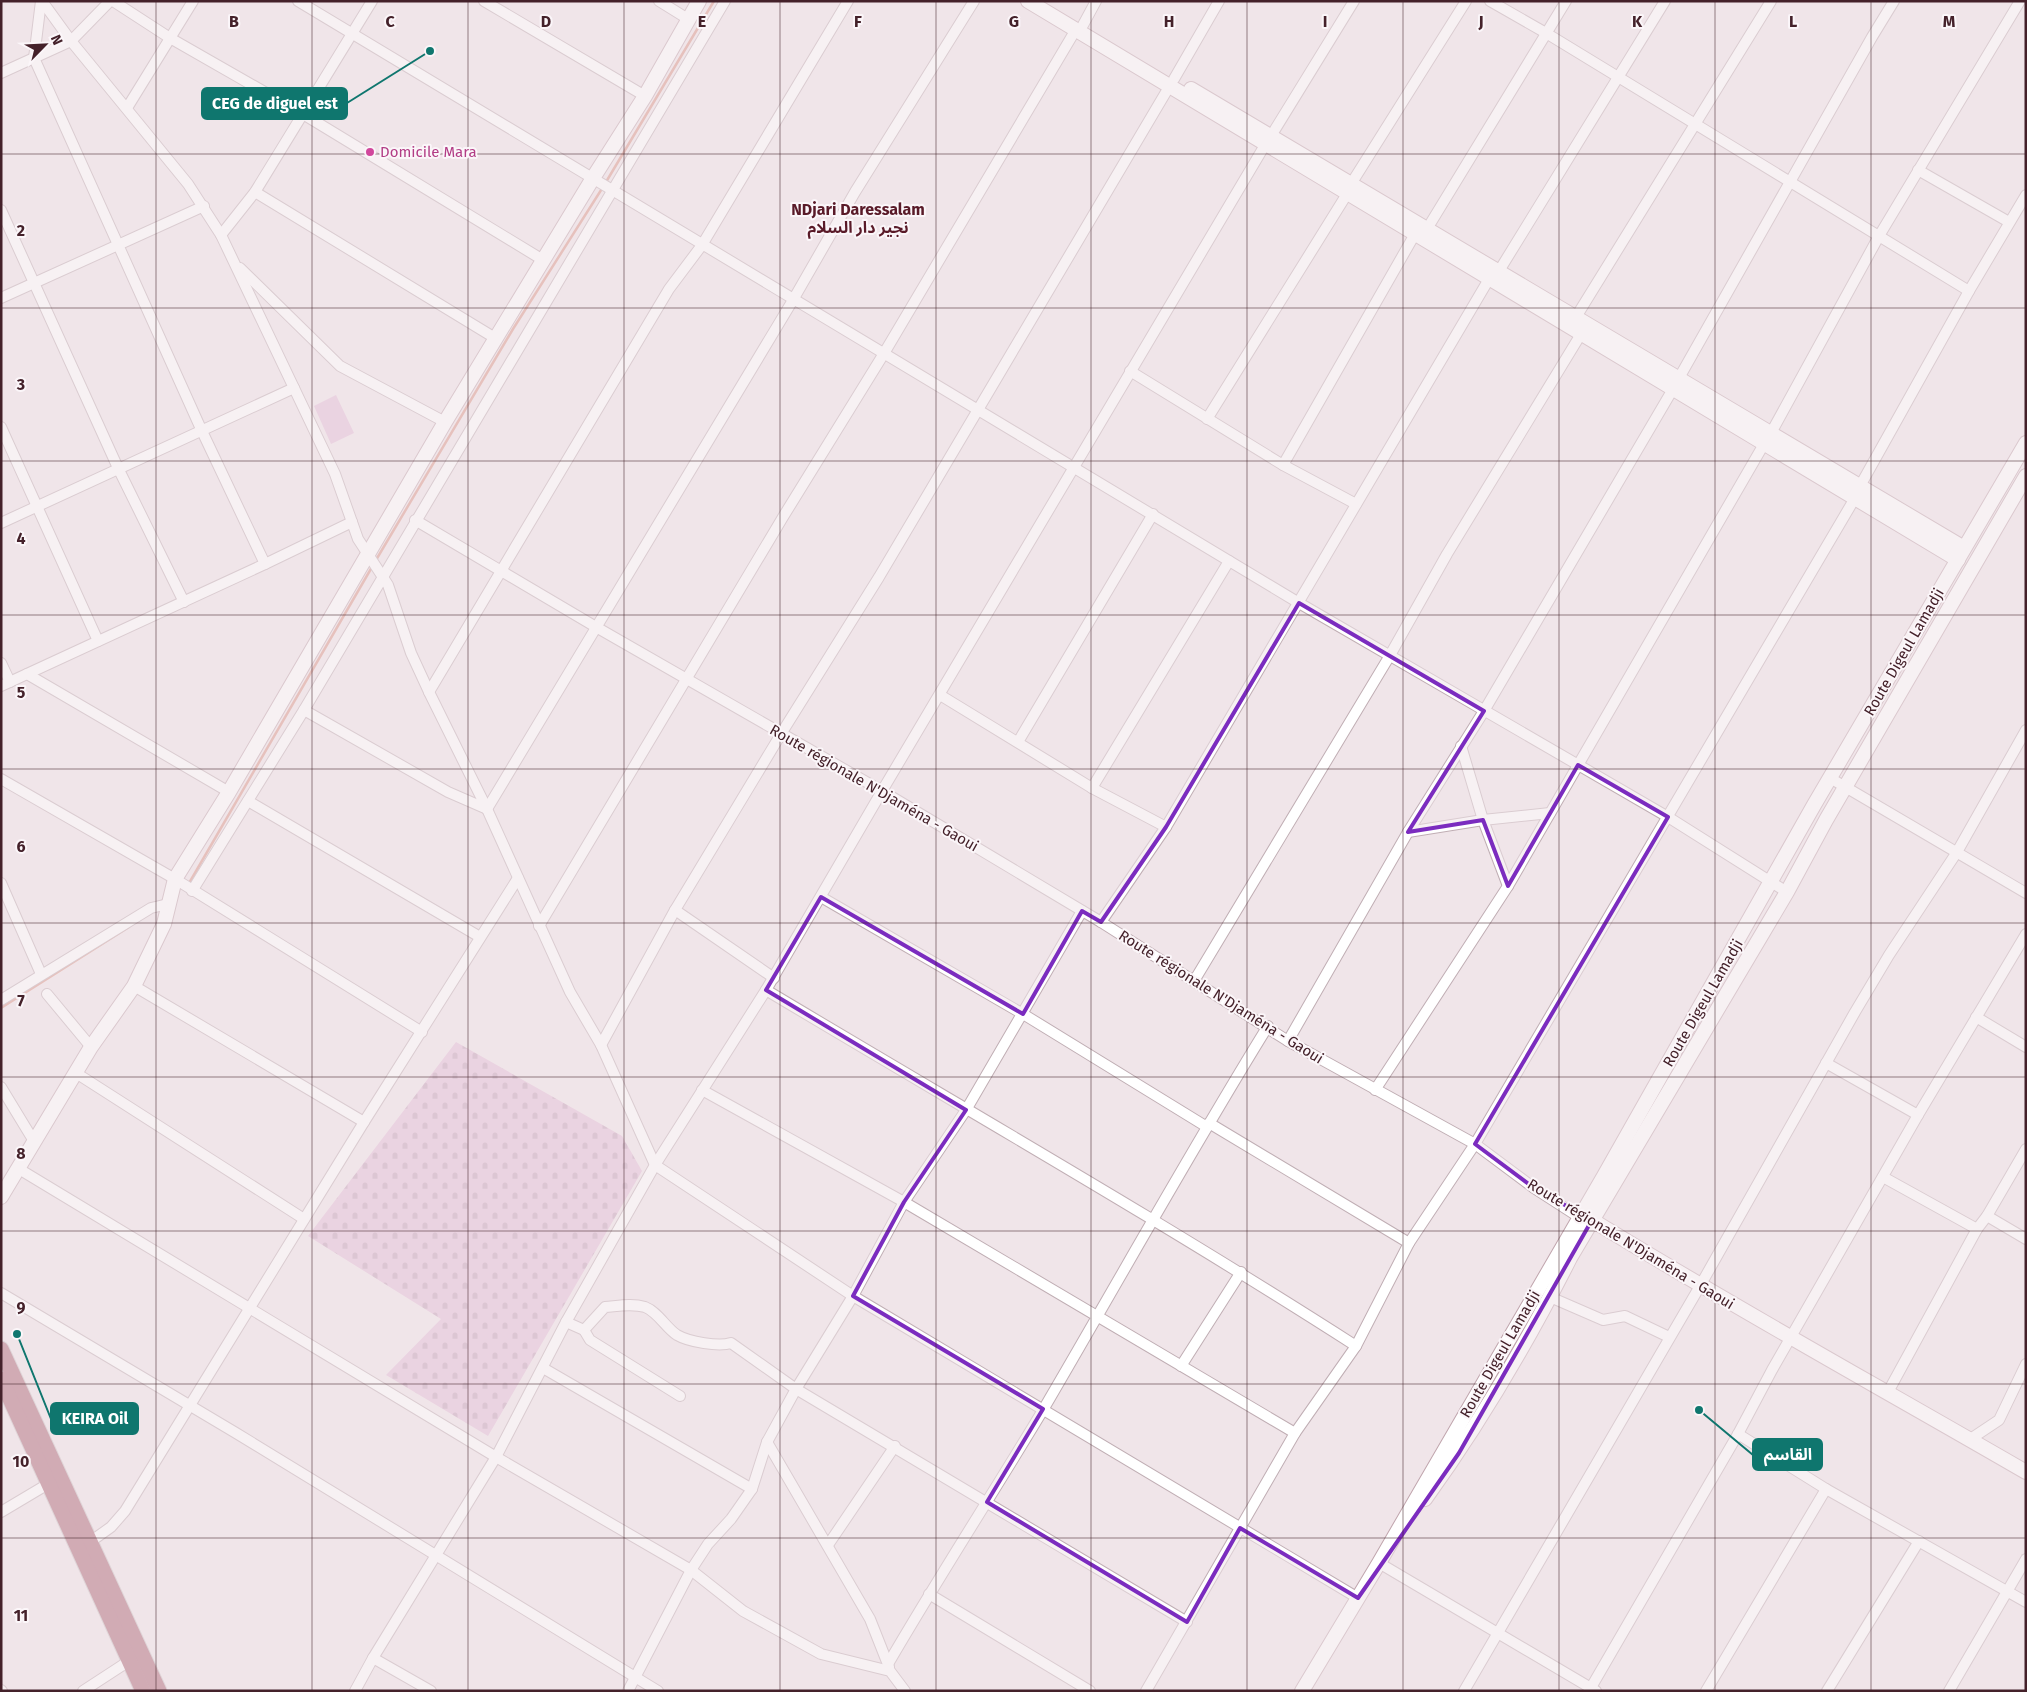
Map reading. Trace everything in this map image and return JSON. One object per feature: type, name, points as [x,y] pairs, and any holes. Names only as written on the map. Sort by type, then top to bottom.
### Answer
[{"type":"main road","points":[[1,1349],[5,1381],[55,1479],[90,1542],[159,1691]]},
{"type":"main road","points":[[55,1479],[143,1691]]},
{"type":"street","points":[[42,1],[71,41],[127,108],[204,206],[221,235],[338,482],[358,539],[381,573],[411,653],[429,692],[487,809],[570,992],[601,1045],[655,1165],[853,1296],[1358,1598]]},
{"type":"street","points":[[42,1],[34,58],[201,429],[265,564]]},
{"type":"street","points":[[1,73],[71,41],[111,1],[543,260]]},
{"type":"street","points":[[127,108],[193,1]]},
{"type":"street","points":[[298,1],[611,191],[1389,657],[1668,817],[1787,892]]},
{"type":"street","points":[[221,235],[255,192],[372,1]]},
{"type":"street","points":[[484,1],[645,96]]},
{"type":"street","points":[[659,1],[688,19]]},
{"type":"street","points":[[1,1197],[91,1047],[134,986],[164,924],[175,879],[230,792],[369,557],[445,422],[543,260],[595,180],[699,1]]},
{"type":"street","points":[[192,891],[304,710],[381,573],[415,520],[724,1]]},
{"type":"street","points":[[429,692],[669,289],[702,245],[848,1]]},
{"type":"street","points":[[487,809],[793,300],[855,192],[974,1]]},
{"type":"street","points":[[1028,1],[1079,28],[1494,275],[1576,317],[1676,384],[1961,554]]},
{"type":"street","points":[[1043,1],[1079,28]]},
{"type":"street","points":[[539,926],[1096,1]]},
{"type":"street","points":[[601,1045],[675,910],[781,734],[880,577],[1218,1]]},
{"type":"street","points":[[355,1691],[373,1658],[496,1457],[566,1322],[655,1165],[774,978],[1130,371],[1268,140],[1354,1]]},
{"type":"street","points":[[1208,419],[1466,1]]},
{"type":"street","points":[[1490,1],[1546,33],[1969,291]]},
{"type":"street","points":[[1283,465],[1421,232],[1566,1]]},
{"type":"street","points":[[1101,922],[1166,827],[1356,504],[1494,275],[1665,1]]},
{"type":"street","points":[[1576,317],[1771,1]]},
{"type":"street","points":[[1288,1041],[1408,832],[1484,711],[1676,384],[1894,1]]},
{"type":"street","points":[[1375,1090],[1508,886],[1768,439],[1918,170],[2020,1]]},
{"type":"street","points":[[1918,170],[2008,222]]},
{"type":"street","points":[[255,192],[495,338]]},
{"type":"street","points":[[1146,1691],[1295,1433],[1356,1346],[1409,1243],[1475,1144],[1668,817],[1857,492],[2008,222],[2026,195]]},
{"type":"street","points":[[1,298],[204,206]]},
{"type":"street","points":[[1,210],[118,468],[184,602]]},
{"type":"street","points":[[235,263],[340,366],[445,422]]},
{"type":"street","points":[[1494,275],[1581,334],[1676,384]]},
{"type":"street","points":[[1194,981],[1389,657],[1447,554],[1581,334]]},
{"type":"street","points":[[1130,371],[1283,465],[1356,504]]},
{"type":"street","points":[[1,523],[201,429],[294,388]]},
{"type":"street","points":[[1,428],[98,641]]},
{"type":"street","name":"Route Digeul Lamadji","points":[[1312,1691],[1379,1563],[1458,1453],[1550,1297],[1586,1218],[1771,883],[1830,778],[2026,443]]},
{"type":"street","name":"Route Digeul Lamadji","points":[[1302,1691],[1586,1218],[1787,892],[1845,787],[2026,476]]},
{"type":"street","points":[[1018,742],[1153,514]]},
{"type":"street","name":"Route régionale N'Djaména - Gaoui","points":[[415,520],[596,627],[882,791],[1101,922],[1268,1026],[1288,1041],[1475,1144],[1534,1188],[1700,1286],[2026,1472]]},
{"type":"street","points":[[1,663],[6,684],[352,522]]},
{"type":"street","points":[[1092,788],[1230,561]]},
{"type":"street","points":[[27,674],[230,792]]},
{"type":"street","points":[[940,695],[1092,788],[1166,827]]},
{"type":"street","points":[[304,710],[448,792],[487,809]]},
{"type":"street","points":[[1464,1691],[1700,1286],[1889,955],[1957,852],[2026,730]]},
{"type":"street","points":[[1461,746],[1483,820],[1508,886]]},
{"type":"street","points":[[1830,778],[2026,893]]},
{"type":"street","points":[[1,779],[175,879],[422,1032]]},
{"type":"street","points":[[248,801],[480,937]]},
{"type":"street","points":[[1408,832],[1483,820],[1550,813]]},
{"type":"street","points":[[90,1542],[111,1527],[122,1515],[364,1122],[518,878]]},
{"type":"street","points":[[1,883],[41,974]]},
{"type":"street","points":[[821,898],[1023,1014],[1409,1243]]},
{"type":"street","points":[[1,1000],[152,908],[168,904]]},
{"type":"street","points":[[675,910],[774,978]]},
{"type":"street","points":[[628,1691],[691,1570],[708,1544],[731,1519],[752,1489],[767,1442],[796,1389],[853,1296],[904,1202],[966,1110],[1082,911]]},
{"type":"street","points":[[1379,1563],[1498,1632],[1592,1690],[1918,1115],[2026,934]]},
{"type":"street","points":[[134,986],[364,1122]]},
{"type":"street","points":[[766,990],[966,1110],[1154,1219],[1356,1346]]},
{"type":"street","points":[[47,994],[91,1047]]},
{"type":"street","points":[[1976,1017],[2026,1047]]},
{"type":"street","points":[[889,1667],[929,1594],[1043,1409],[1208,1125],[1268,1026]]},
{"type":"street","points":[[1826,1063],[1918,1115]]},
{"type":"street","points":[[76,1073],[304,1219]]},
{"type":"street","points":[[1,1087],[35,1143]]},
{"type":"street","points":[[702,1090],[904,1202],[1295,1433]]},
{"type":"street","points":[[1888,1392],[1977,1229],[1987,1216],[2026,1149]]},
{"type":"street","points":[[19,1169],[496,1457],[691,1570],[743,1610],[821,1654],[889,1667],[905,1691]]},
{"type":"street","points":[[1883,1177],[1977,1229]]},
{"type":"street","points":[[1987,1216],[2026,1239]]},
{"type":"street","points":[[1182,1366],[1241,1272]]},
{"type":"street","points":[[1,1293],[189,1405],[658,1691]]},
{"type":"street","points":[[1550,1297],[1603,1320],[1624,1316],[1669,1337]]},
{"type":"street","points":[[584,1330],[605,1307],[637,1305],[647,1308],[677,1335],[723,1346],[731,1343],[796,1389],[895,1446],[1187,1622]]},
{"type":"street","points":[[566,1322],[584,1330],[590,1340],[680,1396]]},
{"type":"street","points":[[1969,1440],[2000,1420],[2026,1364]]},
{"type":"street","points":[[543,1368],[752,1489]]},
{"type":"street","points":[[1738,1434],[1826,1488],[2026,1602]]},
{"type":"street","points":[[767,1442],[870,1619],[899,1691]]},
{"type":"street","points":[[828,1545],[895,1446]]},
{"type":"street","points":[[1,1512],[55,1479]]},
{"type":"street","points":[[1706,1691],[1826,1488]]},
{"type":"street","points":[[1827,1691],[1918,1541]]},
{"type":"street","points":[[1949,1691],[2026,1559]]},
{"type":"street","points":[[929,1594],[1090,1691]]},
{"type":"street","points":[[373,1658],[431,1691]]},
{"type":"street","points":[[84,1691],[129,1661]]},
{"type":"highlighted area","points":[[1299,603],[1484,711],[1408,832],[1483,820],[1508,886],[1578,765],[1668,817],[1475,1144],[1534,1188],[1592,1220],[1459,1453],[1358,1598],[1240,1528],[1187,1622],[987,1502],[1043,1409],[853,1296],[904,1202],[966,1110],[766,990],[821,897],[1023,1014],[1082,911],[1101,922],[1166,827]]},
{"type":"green space","points":[[336,395],[354,433],[331,444],[314,406]]},
{"type":"green space","points":[[456,1042],[622,1136],[642,1171],[488,1436],[386,1375],[441,1319],[308,1236]]},
{"type":"waterway","points":[[606,182],[714,1]]},
{"type":"waterway","points":[[376,560],[513,329],[603,187]]},
{"type":"waterway","points":[[188,885],[372,567]]},
{"type":"waterway","points":[[1,1008],[129,927]]},
{"type":"place","name":"CEG de diguel est","points":[[430,51]]},
{"type":"place","name":"Domicile Mara","points":[[370,152]]},
{"type":"place","name":"KEIRA Oil","points":[[17,1334]]},
{"type":"place","name":"القاسم","points":[[1699,1410]]},
{"type":"district","name":"NDjari Daressalam نجير دار السلام","points":[[858,218]]}]
